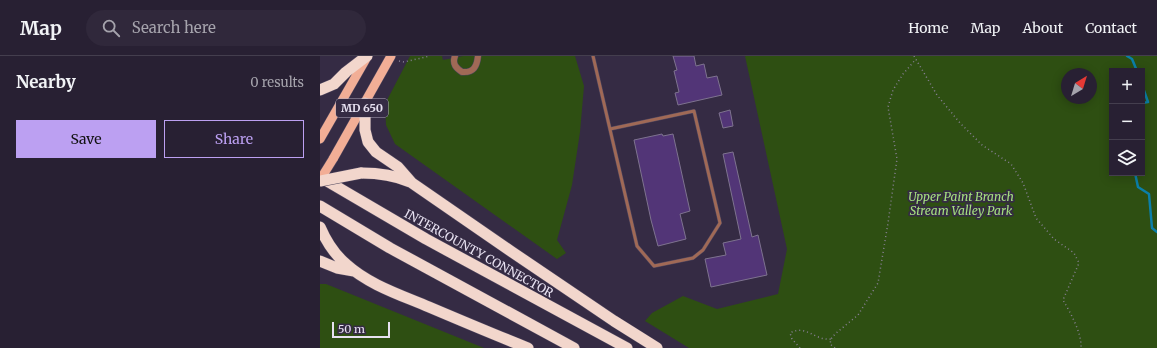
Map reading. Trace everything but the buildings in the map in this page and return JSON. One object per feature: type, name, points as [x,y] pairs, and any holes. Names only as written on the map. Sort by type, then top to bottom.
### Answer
[{"type":"highway","points":[[320,90],[334,84],[346,72],[367,56]]},
{"type":"highway","points":[[365,103],[365,130],[368,142],[376,152],[398,167],[412,183],[499,244],[657,348]]},
{"type":"highway","points":[[320,180],[361,174],[383,174],[412,183]]},
{"type":"highway","name":"INTERCOUNTY CONNECTOR","points":[[320,180],[432,243],[627,348]]},
{"type":"highway","points":[[320,206],[390,248],[574,348]]},
{"type":"highway","points":[[320,227],[329,246],[337,256],[355,271],[375,284],[528,348]]},
{"type":"highway","points":[[320,261],[337,268],[355,271]]},
{"type":"main road","name":"MD 650","points":[[320,139],[367,56]]},
{"type":"main road","name":"MD 650","points":[[320,180],[365,103],[395,58]]},
{"type":"street","points":[[455,56],[455,65],[462,72],[468,72],[474,68],[477,63],[478,56]]},
{"type":"lane","points":[[593,56],[637,246],[654,266],[693,258],[702,250],[720,223],[694,111],[610,129]]},
{"type":"path","points":[[395,58],[404,62],[430,56]]},
{"type":"path","points":[[914,56],[937,95],[960,123],[982,145],[1011,164],[1023,183],[1036,218],[1054,239],[1074,252],[1079,263],[1063,300],[1072,316],[1082,342],[1081,348]]},
{"type":"path","points":[[835,348],[830,344],[831,339],[858,315],[878,283],[897,159],[888,107],[893,90],[903,74],[916,59]]},
{"type":"path","points":[[800,348],[792,339],[790,333],[796,330],[802,330],[826,340],[831,339]]},
{"type":"green space","points":[[410,56],[442,56],[443,60],[463,56],[575,56],[584,86],[580,132],[572,185],[557,240],[566,253],[557,259],[395,144],[386,125],[385,104]]},
{"type":"green space","name":"Upper Paint Branch Stream Valley Park","points":[[745,56],[1157,56],[1157,348],[689,348],[645,321],[652,313],[683,296],[717,309],[778,294],[787,249]]},
{"type":"green space","points":[[320,284],[326,284],[484,348],[320,348]]},
{"type":"waterway","points":[[1127,56],[1132,59],[1136,68]]},
{"type":"waterway","points":[[1145,94],[1148,102],[1145,102]]},
{"type":"waterway","points":[[1136,176],[1138,187],[1149,194],[1152,228],[1157,232]]}]
